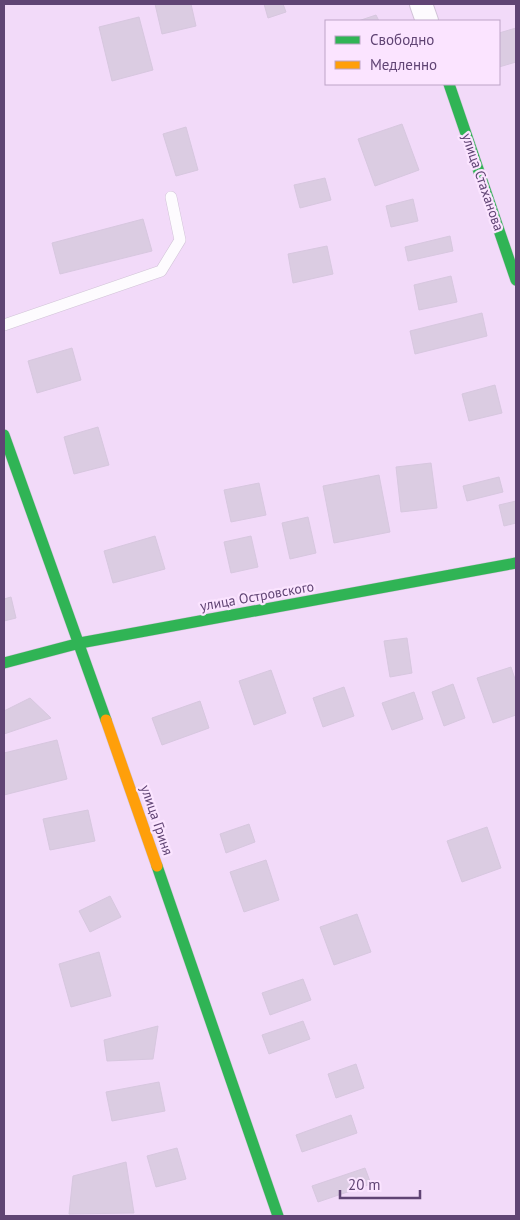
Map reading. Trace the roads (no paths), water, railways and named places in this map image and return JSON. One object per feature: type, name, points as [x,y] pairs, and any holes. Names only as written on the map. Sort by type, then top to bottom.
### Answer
[{"type":"street","points":[[422,4],[428,20]]},
{"type":"street","name":"улица Стаханова","points":[[449,85],[516,280]]},
{"type":"street","name":"улица Гриня","points":[[4,435],[80,644],[278,1216]]},
{"type":"street","name":"улица Островского","points":[[4,663],[80,644],[516,563]]},
{"type":"lane","points":[[4,325],[161,271],[180,240],[171,197]]}]
